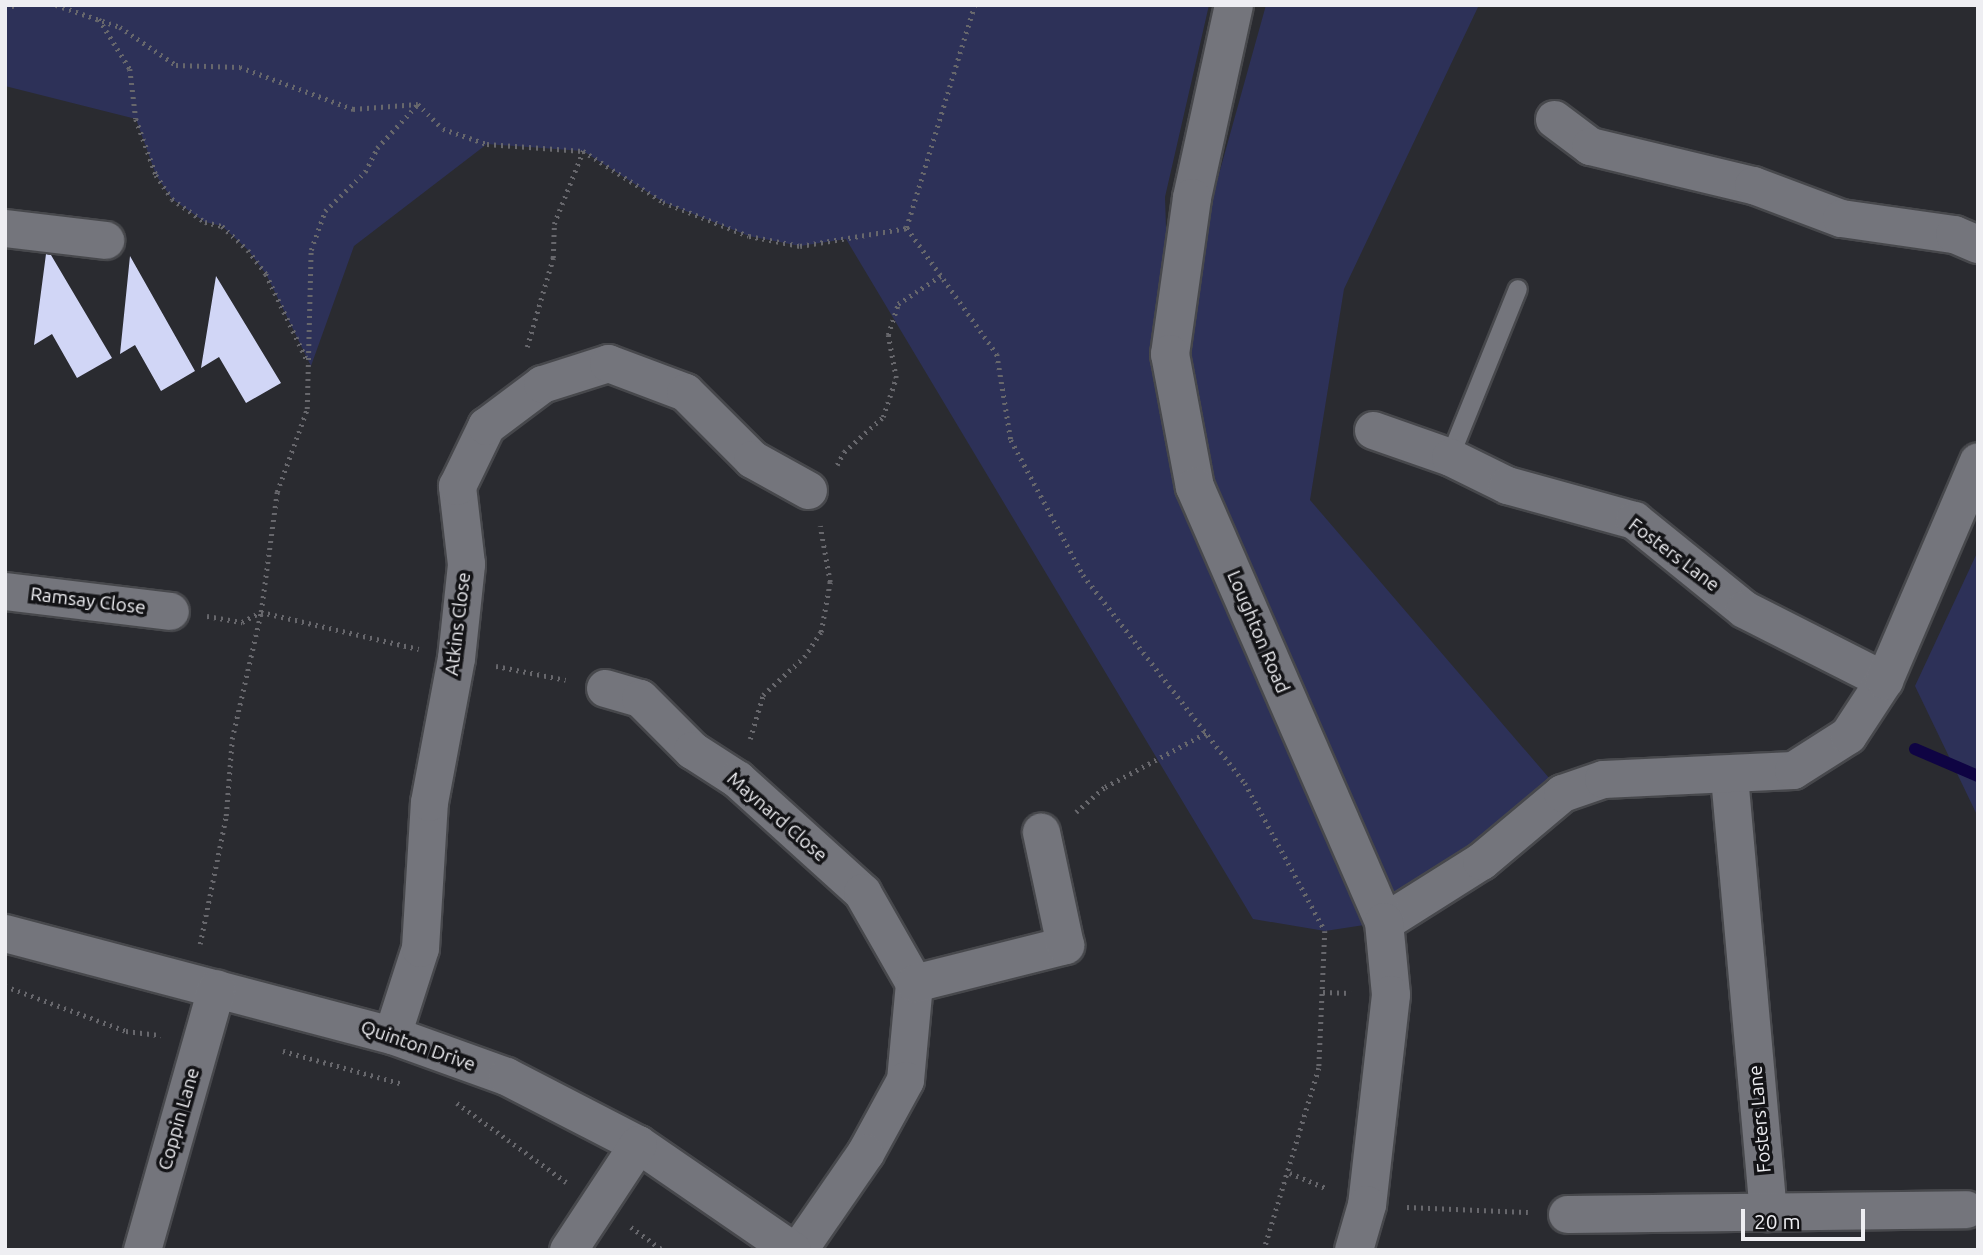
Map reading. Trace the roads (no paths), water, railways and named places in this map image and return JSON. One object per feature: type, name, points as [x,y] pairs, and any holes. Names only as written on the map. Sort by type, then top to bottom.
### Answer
[{"type":"street","name":"Loughton Road","points":[[1234,5],[1192,198],[1170,354],[1195,487],[1384,922],[1391,995],[1367,1205],[1354,1250]]},
{"type":"street","points":[[1554,119],[1590,146],[1753,186],[1841,218],[1954,234],[1978,244]]},
{"type":"street","points":[[5,228],[105,240]]},
{"type":"street","name":"Atkins Close","points":[[392,1035],[420,948],[429,802],[456,658],[466,564],[457,486],[486,426],[542,384],[608,363],[685,391],[752,459],[808,490]]},
{"type":"street","name":"Fosters Lane","points":[[1373,430],[1450,457],[1507,485],[1634,520],[1744,609],[1884,680]]},
{"type":"street","points":[[1384,922],[1481,861],[1562,793],[1603,779],[1729,776],[1793,770],[1848,735],[1884,680],[1978,461]]},
{"type":"street","name":"Ramsay Close","points":[[5,591],[170,611]]},
{"type":"street","name":"Maynard Close","points":[[605,688],[640,698],[692,750],[737,779],[862,892],[914,983]]},
{"type":"street","name":"Fosters Lane","points":[[1729,776],[1768,1212]]},
{"type":"street","points":[[798,1250],[865,1153],[905,1080],[914,983],[1065,945],[1041,832]]},
{"type":"street","name":"Quinton Drive","points":[[5,933],[392,1035],[506,1076],[638,1143],[792,1250]]},
{"type":"street","name":"Coppin Lane","points":[[142,1250],[201,1040],[204,985]]},
{"type":"street","points":[[568,1250],[638,1143]]},
{"type":"street","points":[[1567,1214],[1966,1209]]},
{"type":"lane","points":[[1450,457],[1518,289]]},
{"type":"waterway","points":[[1915,749],[1978,776]]}]
